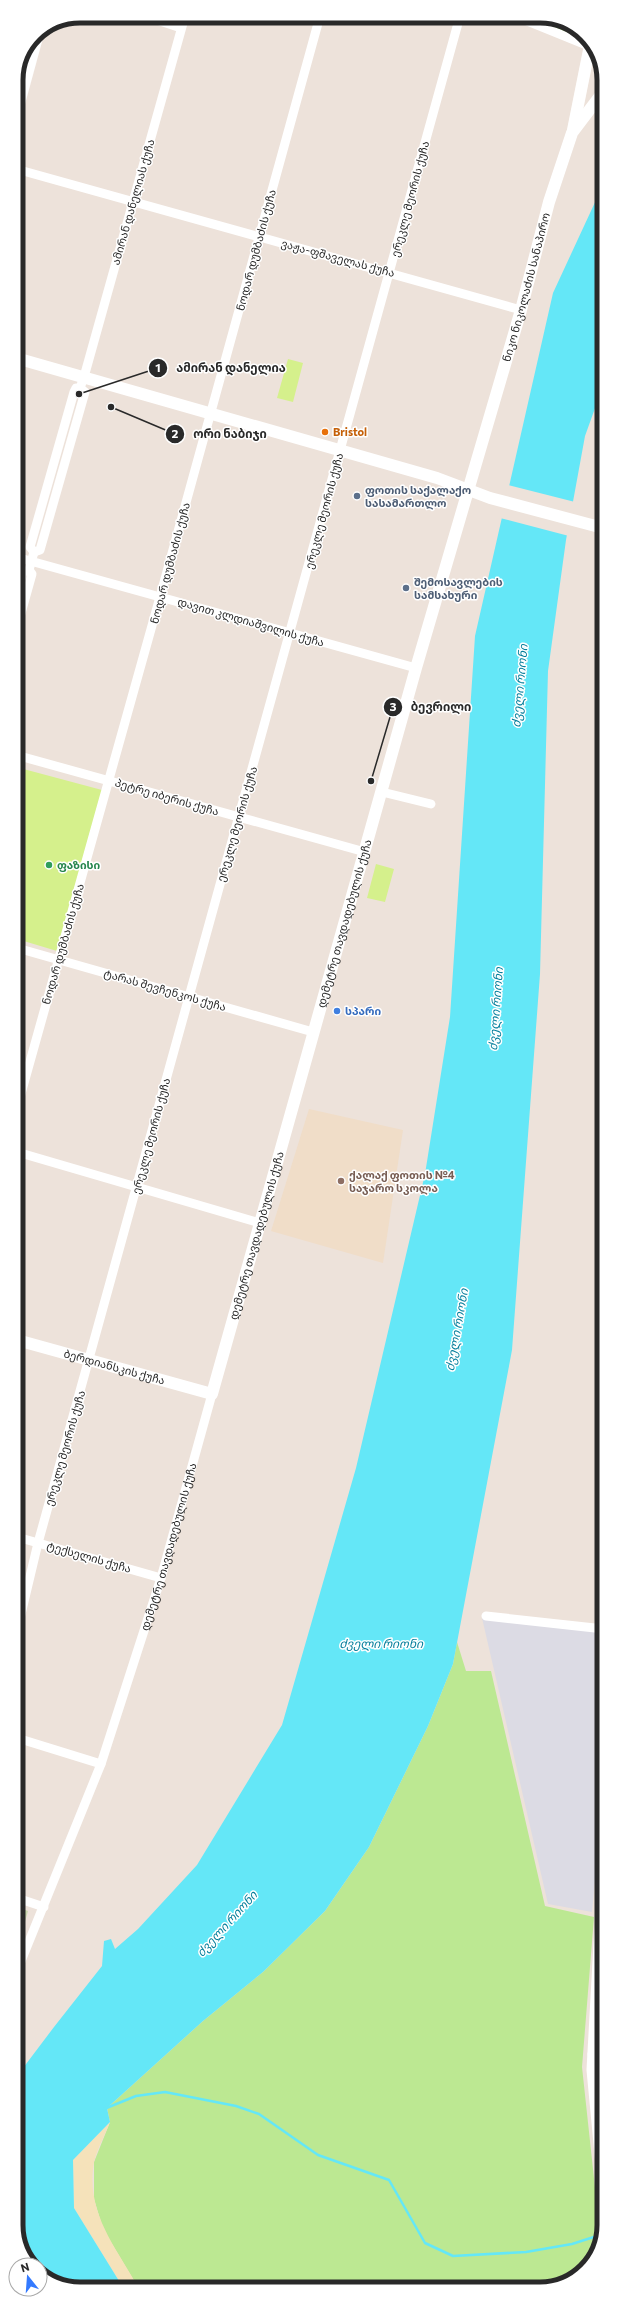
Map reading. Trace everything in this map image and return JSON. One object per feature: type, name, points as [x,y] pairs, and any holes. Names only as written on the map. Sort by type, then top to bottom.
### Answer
[{"type":"street","points":[[167,23],[182,28]]},
{"type":"street","name":"ამირან დანელიას ქუჩა","points":[[23,575],[24,572],[28,570],[33,557],[30,547],[75,390],[82,382],[183,23]]},
{"type":"street","name":"ნოდარ დუმბაძის ქუჩა","points":[[23,1086],[260,237],[318,23]]},
{"type":"street","name":"ერეკლე მეორის ქუჩა","points":[[23,1606],[38,1543],[458,23]]},
{"type":"street","points":[[532,23],[584,44]]},
{"type":"street","points":[[23,94],[37,44]]},
{"type":"street","points":[[572,133],[590,53]]},
{"type":"street","name":"ნიკო ნიკოლაძის სანაპირო","points":[[467,490],[521,310],[549,202],[572,133],[597,100]]},
{"type":"street","name":"ვაჟა-ფშაველას ქუჩა","points":[[23,171],[521,310]]},
{"type":"street","points":[[23,361],[82,382],[210,413],[436,478],[490,498],[597,526]]},
{"type":"street","name":"დემეტრე თავდადებულის ქუჩა","points":[[23,1957],[101,1764],[161,1578],[467,490]]},
{"type":"street","name":"დავით კლდიაშვილის ქუჩა","points":[[23,557],[33,557],[160,597],[416,668]]},
{"type":"street","name":"ამირან დანელიას ქუჩა","points":[[23,606],[32,574],[28,570]]},
{"type":"street","name":"პეტრე იბერის ქუჩა","points":[[23,757],[365,852]]},
{"type":"street","points":[[382,792],[431,804]]},
{"type":"street","name":"ტარას შევჩენკოს ქუჩა","points":[[23,950],[314,1032]]},
{"type":"street","points":[[23,1154],[260,1222]]},
{"type":"street","name":"ბერდიანსკის ქუჩა","points":[[23,1342],[212,1394]]},
{"type":"street","name":"ტექსელის ქუჩა","points":[[23,1539],[161,1578]]},
{"type":"street","points":[[486,1616],[597,1628]]},
{"type":"street","points":[[23,1740],[101,1764]]},
{"type":"street","points":[[23,1900],[44,1907]]},
{"type":"street","points":[[597,1981],[591,2070],[597,2133]]},
{"type":"street","points":[[592,2054],[597,2054]]},
{"type":"shaded area","name":"ქალაქ ფოთის №4 საჯარო სკოლა","points":[[309,1109],[403,1130],[383,1263],[271,1231]]},
{"type":"shaded area","points":[[482,1618],[597,1631],[597,1858],[592,1912],[548,1904]]},
{"type":"green space","points":[[536,23],[551,24],[562,27],[577,37],[578,40]]},
{"type":"green space","points":[[288,359],[303,363],[293,402],[277,398]]},
{"type":"green space","name":"ფაზისი","points":[[23,769],[102,790],[57,951],[23,941]]},
{"type":"green space","points":[[376,864],[394,869],[385,902],[367,898]]},
{"type":"green space","points":[[457,1642],[466,1671],[491,1671],[545,1906],[594,1917],[582,2067],[597,2206],[596,2236],[593,2247],[577,2268],[562,2278],[540,2282],[135,2282],[103,2229],[94,2199],[94,2162],[110,2122],[107,2108],[203,2021],[263,1972],[325,1911],[369,1847],[428,1726],[453,1664]]},
{"type":"green space","points":[[23,1909],[28,1911],[23,1929]]},
{"type":"sand","points":[[110,2122],[95,2157],[92,2180],[94,2198],[98,2214],[105,2229],[135,2282],[120,2282],[74,2208],[73,2160]]},
{"type":"water","name":"ძველი რიონი","points":[[597,198],[597,403],[585,436],[566,540],[548,671],[540,974],[512,1350],[453,1664],[428,1726],[369,1847],[325,1911],[263,1972],[203,2021],[107,2108],[110,2122],[73,2160],[74,2208],[120,2282],[77,2282],[58,2278],[48,2271],[48,2257],[34,2257],[27,2247],[24,2236],[23,2068],[102,1966],[104,1941],[111,1939],[115,1949],[138,1929],[197,1865],[282,1725],[356,1468],[425,1174],[450,1017],[475,636],[553,293]]},
{"type":"pier","points":[[508,485],[575,502],[569,536],[500,518]]},
{"type":"waterway","points":[[104,2109],[136,2096],[165,2092],[236,2106],[259,2114],[318,2155],[389,2180],[425,2243],[453,2256],[526,2252],[572,2244],[596,2236]]},
{"type":"place","name":"ამირან დანელია","points":[[79,394]]},
{"type":"place","name":"ორი ნაბიჯი","points":[[111,407]]},
{"type":"place","name":"Bristol","points":[[325,432]]},
{"type":"place","name":"ფოთის საქალაქო სასამართლო","points":[[357,496]]},
{"type":"place","name":"შემოსავლების სამსახური","points":[[406,588]]},
{"type":"place","name":"ბევრილი","points":[[371,781]]},
{"type":"place","name":"ფაზისი","points":[[49,865]]},
{"type":"place","name":"სპარი","points":[[337,1011]]},
{"type":"place","name":"ქალაქ ფოთის №4 საჯარო სკოლა","points":[[341,1181]]}]
